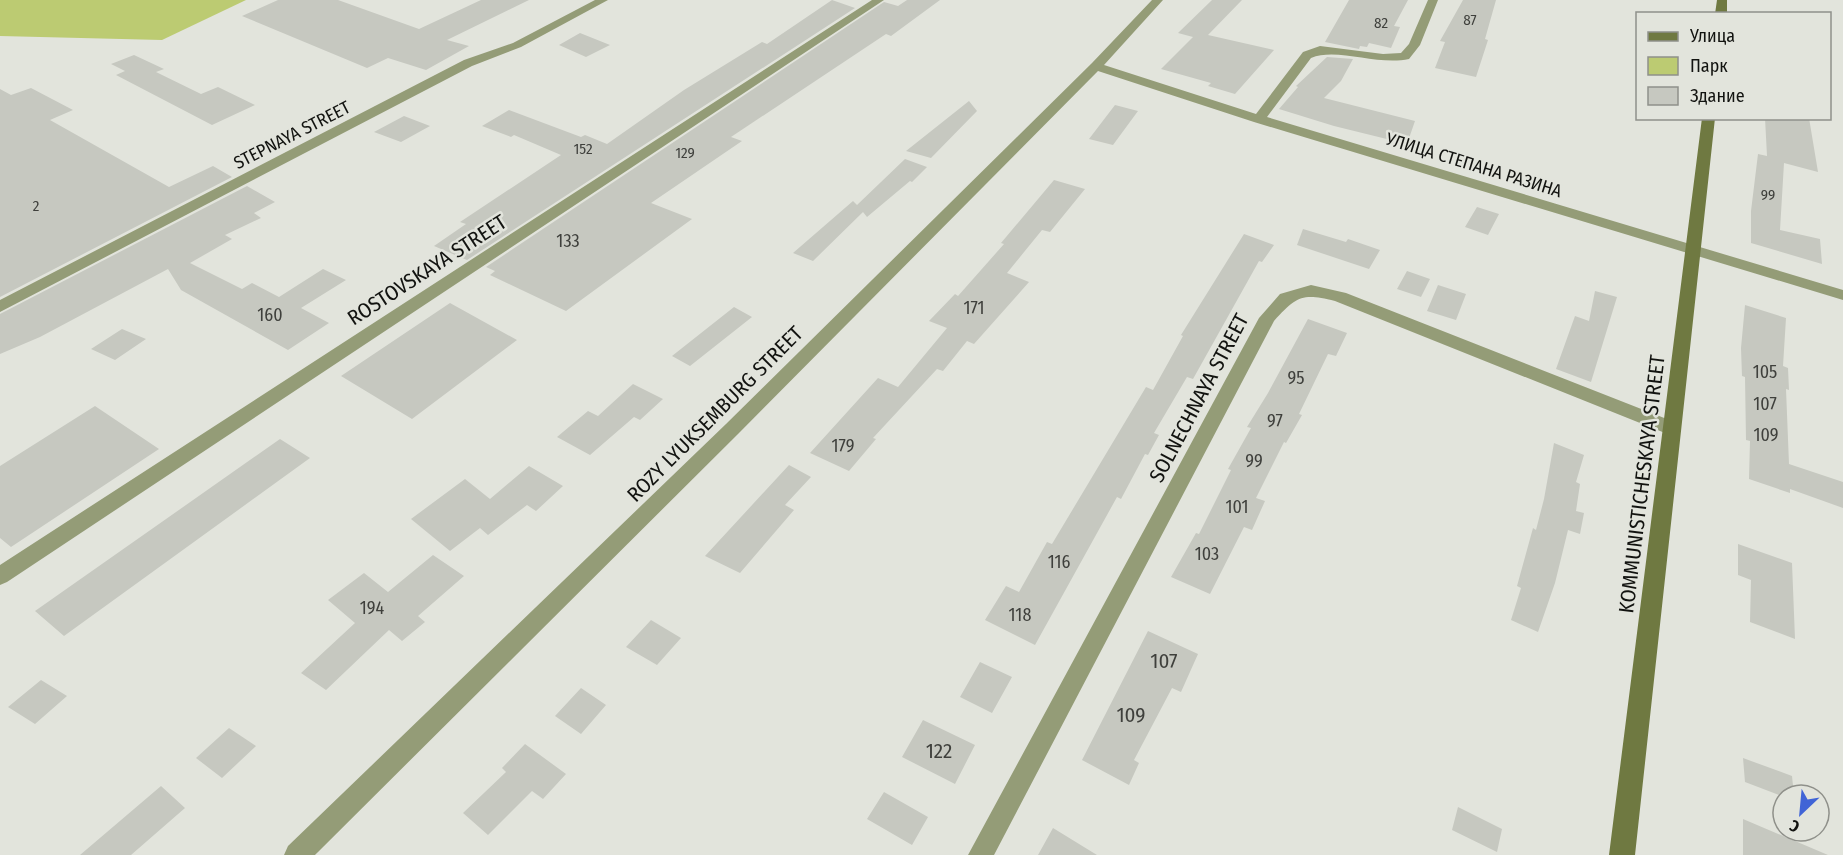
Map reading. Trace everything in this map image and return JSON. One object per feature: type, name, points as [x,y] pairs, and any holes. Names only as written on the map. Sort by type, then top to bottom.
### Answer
[{"type":"main road","name":"KOMMUNISTICHESKAYA STREET","points":[[1622,855],[1709,120]]},
{"type":"street","name":"STEPNAYA STREET","points":[[0,307],[468,63],[518,45],[603,0]]},
{"type":"street","name":"ROSTOVSKAYA STREET","points":[[0,576],[645,151],[879,0]]},
{"type":"street","name":"ROZY LYUKSEMBURG STREET","points":[[297,855],[732,429],[1096,66],[1158,0]]},
{"type":"street","points":[[1259,119],[1307,55],[1320,50],[1383,58],[1405,56],[1414,45],[1433,0]]},
{"type":"street","name":"УЛИЦА СТЕПАНА РАЗИНА","points":[[1096,66],[1259,119],[1843,295]]},
{"type":"street","name":"SOLNECHNAYA STREET","points":[[981,855],[1267,318],[1286,298],[1311,290],[1340,297],[1671,428]]},
{"type":"green space","points":[[0,0],[246,0],[162,40],[0,36]]},
{"type":"building","points":[[278,0],[338,0],[419,29],[481,0],[529,0],[447,40],[469,46],[426,70],[388,58],[367,68],[242,16]]},
{"type":"building","points":[[832,0],[855,8],[467,260],[434,246],[466,224],[460,222],[561,155],[514,135],[511,137],[482,126],[509,110],[581,137],[585,135],[607,144],[684,90],[762,42],[767,44]]},
{"type":"building","points":[[907,0],[940,0],[891,36],[886,34],[731,137],[742,141],[651,203],[692,219],[566,311],[490,275],[495,271],[486,267],[884,2],[898,6]]},
{"type":"building","points":[[1212,0],[1242,0],[1208,35],[1274,50],[1235,94],[1208,86],[1211,83],[1161,69],[1193,37],[1178,33]]},
{"type":"building","points":[[1349,0],[1408,0],[1394,26],[1400,27],[1391,48],[1369,43],[1367,47],[1360,46],[1359,49],[1325,42]]},
{"type":"building","points":[[1463,0],[1496,0],[1485,39],[1488,40],[1476,77],[1435,68],[1445,42],[1440,41]]},
{"type":"building","points":[[580,33],[610,45],[586,57],[559,45]]},
{"type":"building","points":[[134,55],[164,69],[156,72],[201,94],[218,87],[255,105],[212,125],[116,75],[125,71],[111,64]]},
{"type":"building","points":[[1327,57],[1353,59],[1341,81],[1324,98],[1415,121],[1407,144],[1334,126],[1279,109],[1298,87],[1296,86]]},
{"type":"building","points":[[31,88],[73,110],[50,120],[169,187],[213,166],[232,177],[0,297],[0,89],[11,95]]},
{"type":"building","points":[[969,101],[977,111],[931,158],[906,151]]},
{"type":"building","points":[[1115,105],[1138,111],[1113,145],[1089,139]]},
{"type":"building","points":[[404,116],[430,126],[401,142],[374,132]]},
{"type":"building","points":[[1765,120],[1809,120],[1818,172],[1784,163],[1780,230],[1820,239],[1822,264],[1751,243],[1751,211],[1758,154],[1767,156]]},
{"type":"building","points":[[905,159],[927,167],[912,182],[910,181],[867,217],[863,212],[813,261],[793,253],[853,201],[857,205]]},
{"type":"building","points":[[1054,180],[1085,189],[1050,232],[1042,230],[1007,273],[1029,282],[974,344],[967,341],[943,371],[937,369],[873,438],[876,439],[849,471],[810,453],[878,378],[898,387],[947,328],[929,321],[955,294],[958,296],[1004,244],[1001,243]]},
{"type":"building","points":[[247,186],[275,202],[254,213],[261,218],[225,235],[232,239],[190,263],[242,289],[252,283],[279,297],[323,269],[346,280],[301,308],[329,323],[288,350],[181,290],[168,269],[40,337],[0,354],[0,314]]},
{"type":"building","points":[[1477,207],[1499,214],[1488,235],[1465,227]]},
{"type":"building","points":[[1303,229],[1346,242],[1348,239],[1380,250],[1369,269],[1297,245]]},
{"type":"building","points":[[1244,234],[1274,245],[1262,262],[1259,261],[1193,379],[1187,377],[1154,433],[1159,435],[1148,455],[1145,454],[1121,499],[1117,497],[1035,645],[985,620],[1006,586],[1019,592],[1047,542],[1052,544],[1146,387],[1153,390],[1183,336],[1181,335]]},
{"type":"building","points":[[1407,271],[1430,279],[1421,297],[1397,289]]},
{"type":"building","points":[[1438,285],[1466,294],[1456,320],[1427,311]]},
{"type":"building","points":[[1595,291],[1617,297],[1591,382],[1556,369],[1575,316],[1589,321]]},
{"type":"building","points":[[450,303],[517,340],[412,419],[341,376]]},
{"type":"building","points":[[1745,305],[1786,318],[1783,366],[1788,368],[1789,390],[1786,389],[1789,464],[1843,482],[1843,508],[1790,489],[1790,493],[1749,479],[1750,441],[1746,440],[1745,377],[1742,376],[1741,348]]},
{"type":"building","points":[[734,307],[752,317],[690,366],[672,356]]},
{"type":"building","points":[[1308,319],[1347,333],[1336,356],[1328,354],[1299,414],[1302,415],[1286,443],[1284,442],[1256,498],[1265,501],[1252,530],[1244,527],[1210,594],[1171,577],[1196,533],[1199,534],[1231,470],[1228,469],[1251,428],[1247,427]]},
{"type":"building","points":[[122,329],[146,339],[115,360],[91,349]]},
{"type":"building","points":[[633,384],[663,399],[640,420],[634,417],[590,455],[557,437],[588,411],[598,416]]},
{"type":"building","points":[[95,406],[159,449],[11,547],[0,538],[0,466]]},
{"type":"building","points":[[280,439],[310,458],[64,636],[35,611]]},
{"type":"building","points":[[1554,443],[1584,455],[1576,482],[1580,484],[1576,511],[1584,513],[1580,534],[1568,530],[1555,583],[1538,632],[1511,620],[1521,588],[1517,586],[1533,528],[1536,530],[1544,499]]},
{"type":"building","points":[[789,465],[811,477],[785,505],[794,510],[740,573],[705,556]]},
{"type":"building","points":[[529,466],[563,486],[536,511],[527,505],[488,535],[480,528],[450,551],[411,519],[465,479],[490,499]]},
{"type":"building","points":[[1738,544],[1792,563],[1795,639],[1750,622],[1751,580],[1738,575]]},
{"type":"building","points":[[433,555],[464,576],[418,616],[425,622],[402,641],[389,630],[326,690],[301,673],[355,623],[328,600],[364,573],[388,592]]},
{"type":"building","points":[[651,620],[681,638],[657,665],[626,647]]},
{"type":"building","points":[[1148,631],[1198,654],[1181,692],[1172,688],[1134,760],[1139,763],[1129,785],[1082,760]]},
{"type":"building","points":[[980,662],[1012,677],[992,713],[960,697]]},
{"type":"building","points":[[41,680],[67,696],[35,724],[8,707]]},
{"type":"building","points":[[581,688],[606,705],[581,734],[555,716]]},
{"type":"building","points":[[923,720],[975,745],[955,784],[902,757]]},
{"type":"building","points":[[229,728],[256,746],[222,778],[196,758]]},
{"type":"building","points":[[525,744],[566,774],[543,799],[532,791],[488,835],[463,813],[506,772],[502,768]]},
{"type":"building","points":[[1743,758],[1792,776],[1793,783],[1771,783],[1771,792],[1745,782]]},
{"type":"building","points":[[161,786],[185,808],[131,855],[80,855]]},
{"type":"building","points":[[884,792],[928,817],[912,845],[867,819]]},
{"type":"building","points":[[1458,807],[1502,829],[1497,852],[1452,830]]},
{"type":"building","points":[[1743,819],[1771,831],[1771,843],[1800,843],[1828,855],[1743,855]]},
{"type":"building","points":[[1053,828],[1097,855],[1038,855]]}]
